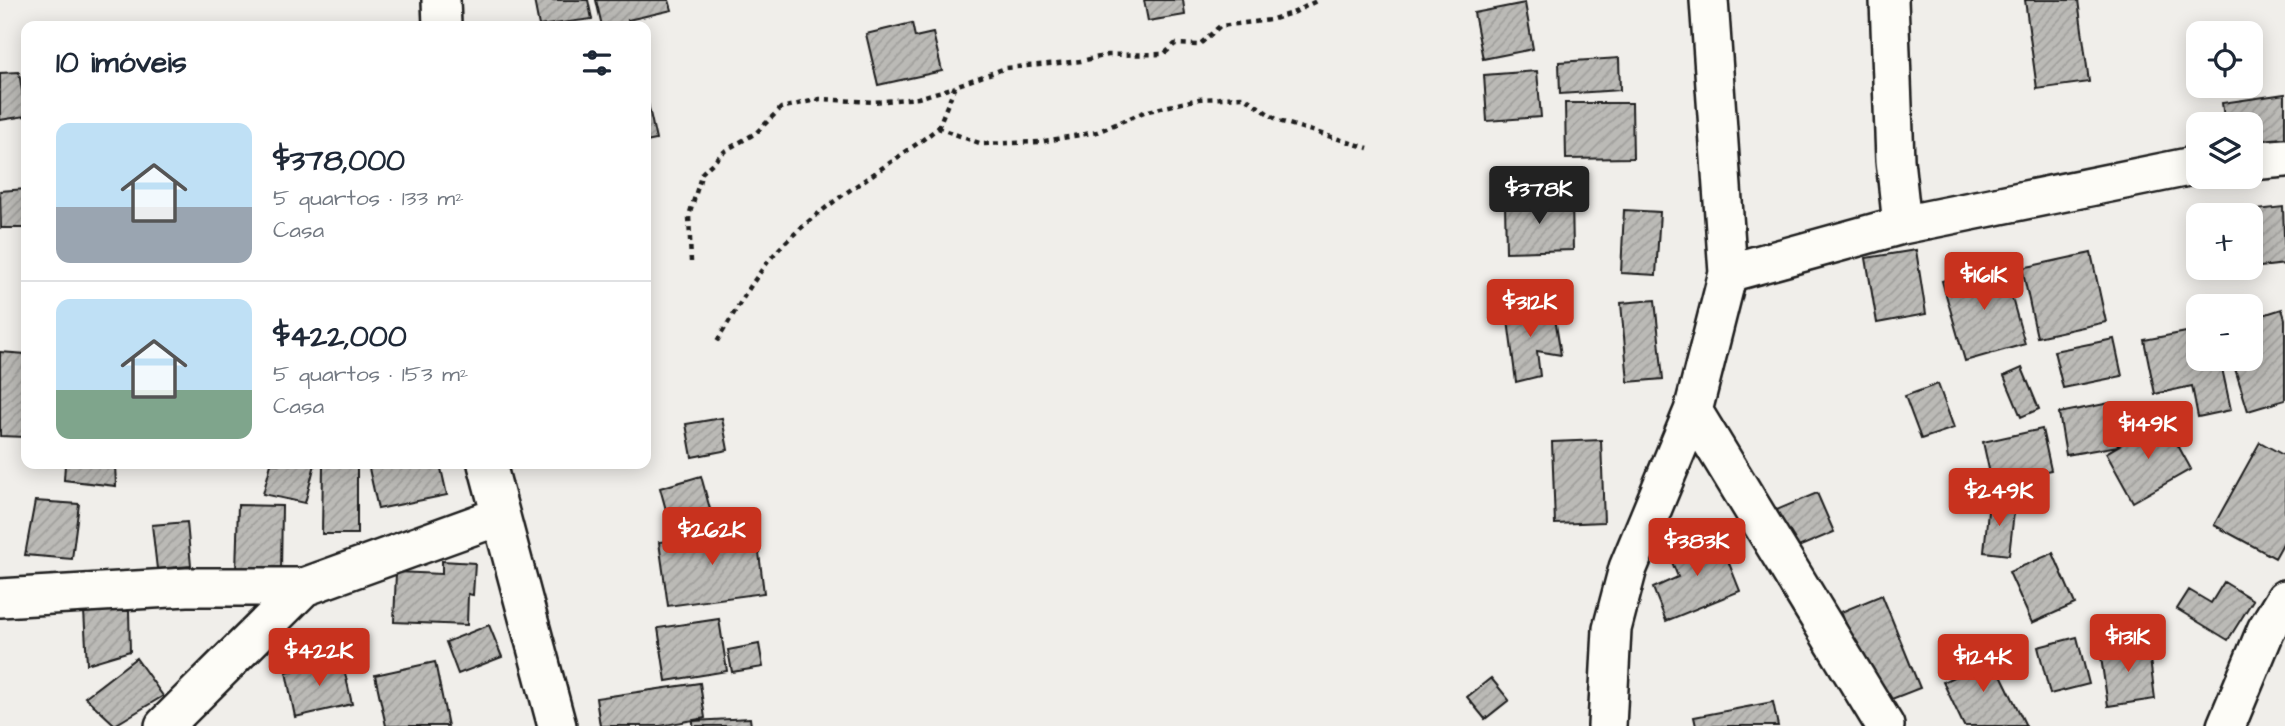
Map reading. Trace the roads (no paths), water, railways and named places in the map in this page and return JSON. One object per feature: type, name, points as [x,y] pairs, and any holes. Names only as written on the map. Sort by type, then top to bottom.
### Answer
[{"type":"street","points":[[441,0],[442,21]]},
{"type":"street","points":[[1607,726],[1612,629],[1628,568],[1692,411],[1728,273],[1709,0]]},
{"type":"street","points":[[1889,0],[1895,160],[1902,225]]},
{"type":"street","points":[[2263,160],[2285,158]]},
{"type":"street","points":[[1728,273],[1902,225],[2186,167]]},
{"type":"street","points":[[1692,411],[1885,726]]},
{"type":"street","points":[[488,469],[557,726]]},
{"type":"street","points":[[0,598],[187,587],[304,587],[500,516]]},
{"type":"street","points":[[164,726],[304,587]]},
{"type":"street","points":[[2222,725],[2266,630],[2285,599]]}]
